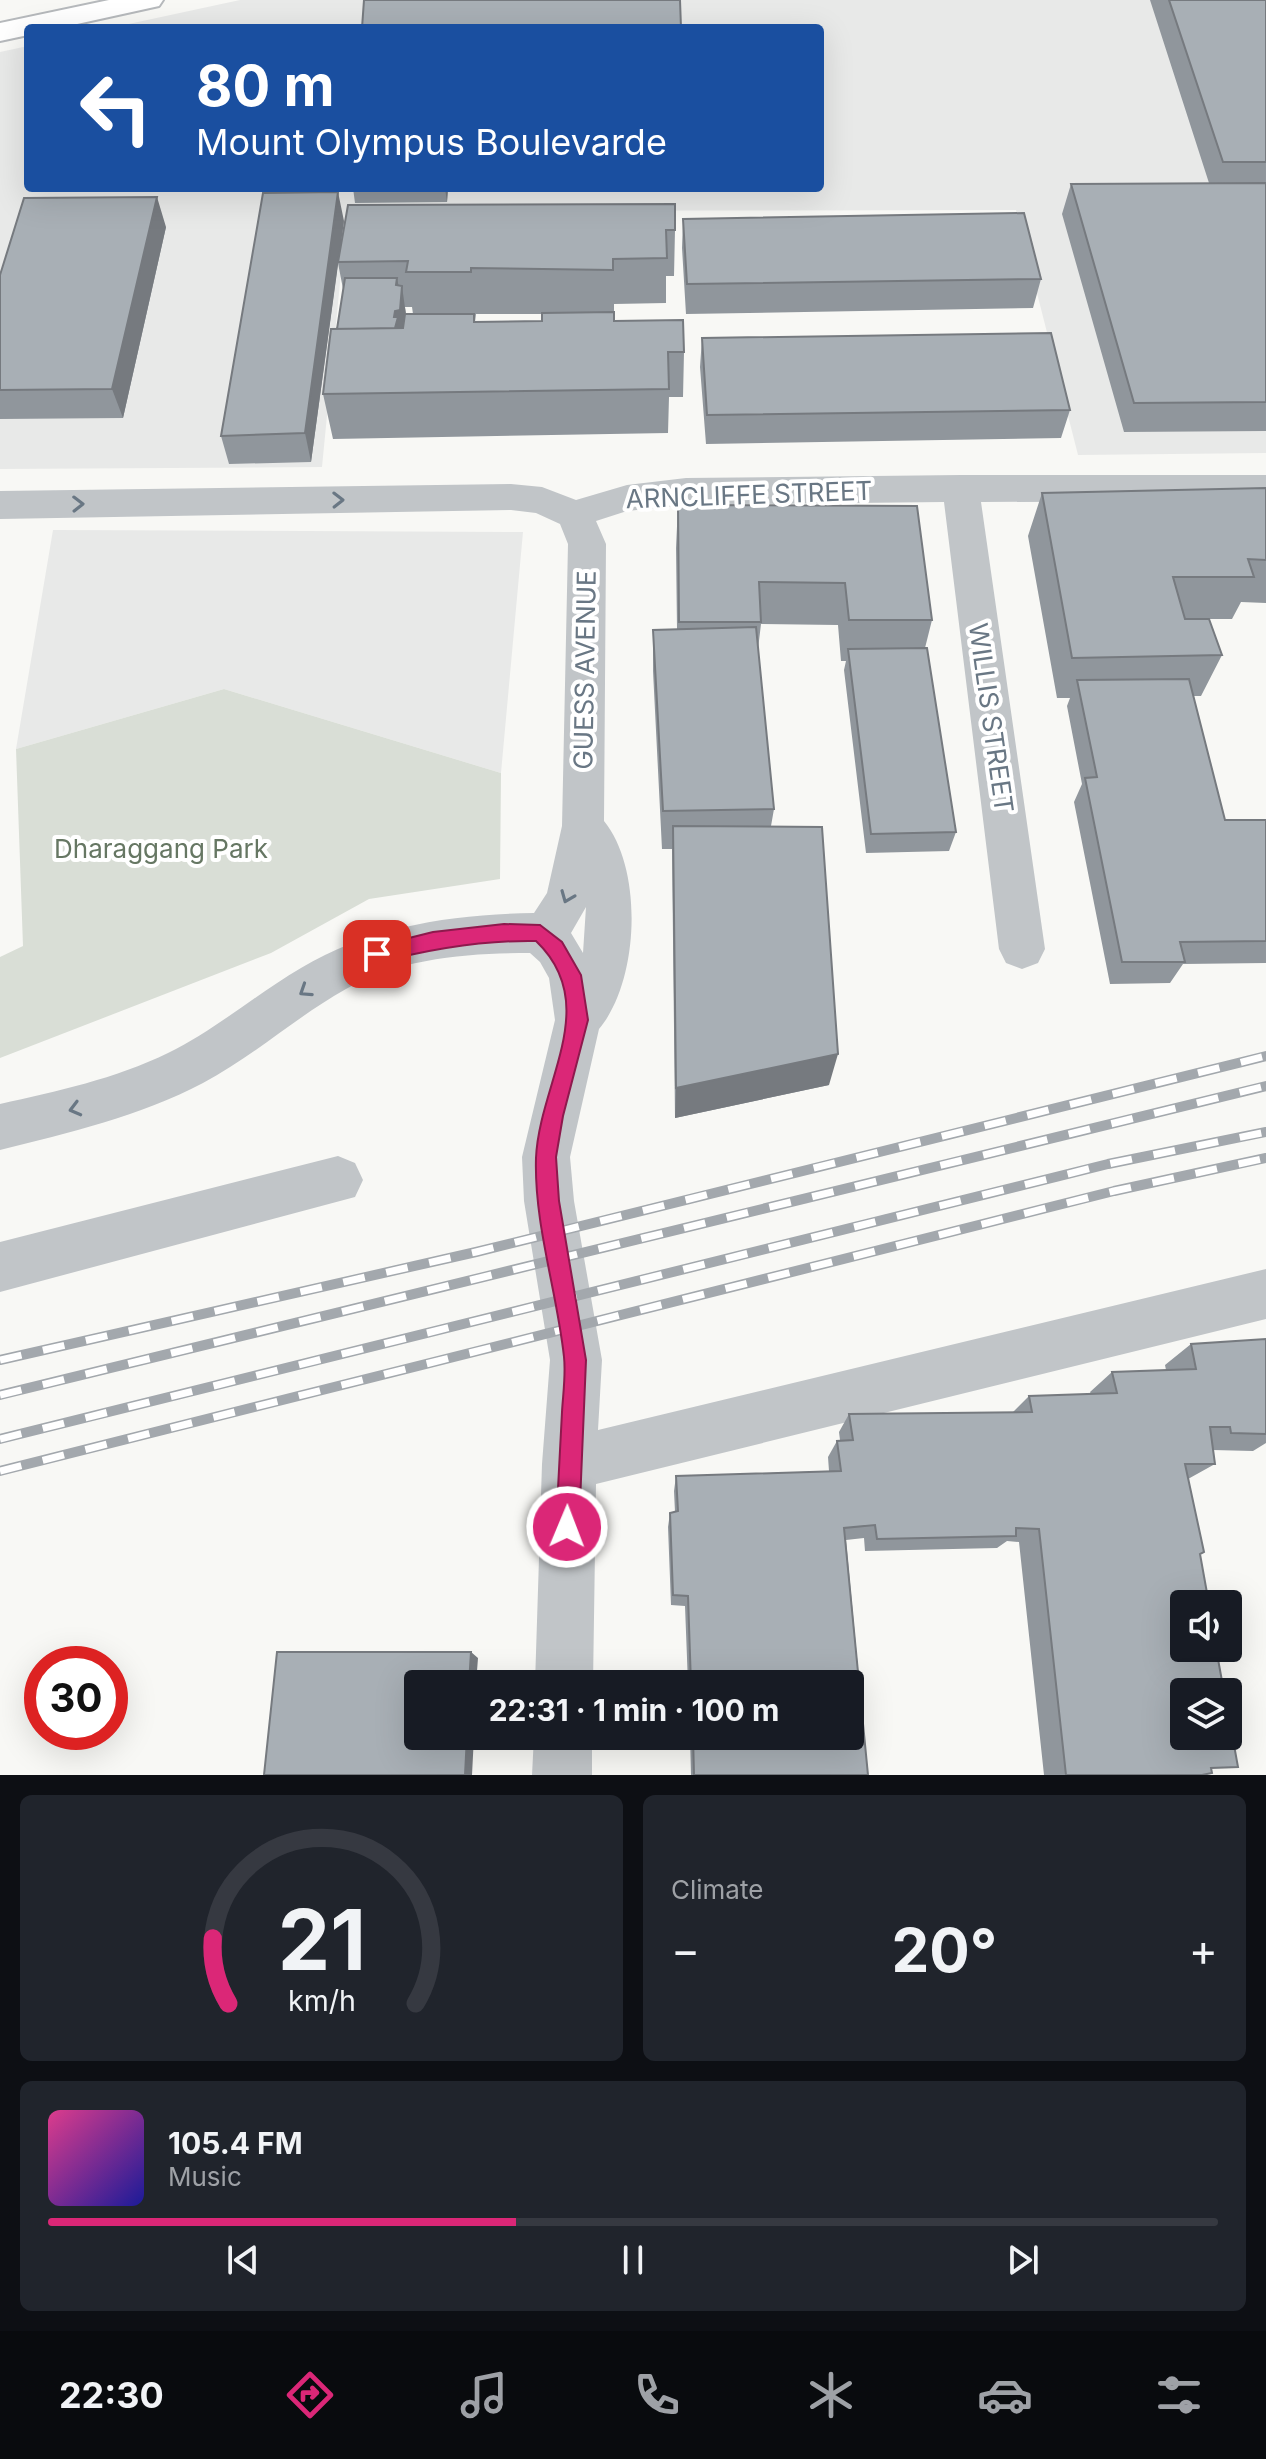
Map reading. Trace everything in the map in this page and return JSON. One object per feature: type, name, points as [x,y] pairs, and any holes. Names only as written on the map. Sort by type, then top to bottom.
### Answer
[{"type":"highway","points":[[0,8],[41,0]]},
{"type":"highway","points":[[37,24],[149,0]]},
{"type":"highway","points":[[0,32],[24,27]]},
{"type":"street","name":"ARNCLIFFE STREET","points":[[575,515],[606,501],[657,495],[961,488],[1266,488]]},
{"type":"street","name":"WILLIS STREET","points":[[961,488],[1022,949]]},
{"type":"street","points":[[0,505],[511,497],[542,500],[575,515]]},
{"type":"street","name":"GUESS AVENUE","points":[[540,933],[549,928],[568,899],[583,826],[587,544],[575,515]]},
{"type":"street","points":[[578,1020],[593,1001],[601,971],[608,918],[607,874],[597,845],[583,826]]},
{"type":"street","points":[[0,1127],[105,1100],[183,1068],[233,1040],[330,975],[359,961],[433,940],[504,932],[540,933],[556,948],[571,975],[578,1020],[553,1116],[546,1157],[549,1201],[576,1360],[569,1464],[564,1670]]},
{"type":"street","points":[[0,1267],[338,1180]]},
{"type":"street","points":[[569,1464],[1266,1294]]},
{"type":"street","points":[[562,1775],[563,1750]]},
{"type":"shaded area","points":[[240,0],[1266,0],[1266,453],[1078,455],[1016,210],[347,211],[322,467],[0,469],[0,52],[24,47],[24,192],[824,192],[824,24],[129,24]]},
{"type":"shaded area","points":[[53,530],[523,532],[501,773],[224,689],[16,749]]},
{"type":"green space","name":"Dharaggang Park","points":[[224,689],[501,773],[500,879],[369,899],[271,953],[0,1058],[0,957],[23,946],[16,749]]},
{"type":"building","points":[[364,0],[680,0],[681,24],[362,24]]},
{"type":"building","points":[[1169,0],[1266,0],[1266,162],[1223,162]]},
{"type":"building","points":[[1266,183],[1266,402],[1134,403],[1071,184]]},
{"type":"building","points":[[338,192],[305,433],[221,436],[263,193]]},
{"type":"building","points":[[157,197],[112,389],[0,390],[0,275],[24,198]]},
{"type":"building","points":[[675,204],[675,230],[666,230],[667,258],[613,259],[613,270],[471,268],[471,272],[406,272],[408,261],[338,262],[348,205]]},
{"type":"building","points":[[1024,213],[1041,279],[687,284],[683,219]]},
{"type":"building","points":[[345,278],[397,278],[396,285],[402,286],[400,310],[395,311],[394,317],[398,317],[395,328],[337,329]]},
{"type":"building","points":[[614,312],[614,321],[683,320],[684,352],[668,352],[669,389],[323,394],[331,329],[403,328],[405,314],[474,314],[474,322],[542,321],[542,313]]},
{"type":"building","points":[[1051,333],[1070,410],[707,415],[702,338]]},
{"type":"building","points":[[1266,488],[1266,560],[1248,559],[1254,577],[1173,577],[1185,619],[1209,619],[1222,655],[1072,658],[1042,493]]},
{"type":"building","points":[[678,505],[917,506],[932,620],[849,620],[845,583],[759,582],[761,622],[679,622]]},
{"type":"building","points":[[756,627],[774,809],[663,811],[653,630]]},
{"type":"building","points":[[927,648],[956,832],[871,834],[848,649]]},
{"type":"building","points":[[1189,679],[1225,820],[1266,820],[1266,941],[1180,942],[1185,962],[1122,962],[1085,778],[1097,777],[1077,680]]},
{"type":"building","points":[[673,826],[822,827],[838,1054],[676,1088]]},
{"type":"building","points":[[1266,1339],[1266,1434],[1231,1433],[1230,1427],[1210,1427],[1215,1464],[1185,1464],[1204,1552],[1200,1554],[1206,1590],[1170,1590],[1170,1662],[1219,1662],[1221,1678],[1170,1678],[1170,1750],[1235,1750],[1238,1767],[1211,1768],[1212,1773],[1202,1775],[1066,1775],[1039,1529],[1016,1528],[1016,1536],[877,1539],[875,1525],[844,1528],[858,1670],[691,1670],[688,1596],[673,1595],[670,1513],[678,1511],[676,1476],[841,1471],[837,1441],[853,1440],[849,1414],[1032,1412],[1029,1396],[1117,1393],[1112,1372],[1196,1369],[1191,1344]]},
{"type":"building","points":[[277,1652],[471,1652],[470,1670],[404,1670],[404,1750],[466,1750],[465,1775],[264,1775]]},
{"type":"building","points":[[864,1734],[868,1775],[694,1775],[693,1750],[864,1750]]},
{"type":"railway","points":[[0,1360],[476,1252],[1266,1056]]},
{"type":"railway","points":[[0,1395],[1266,1086]]},
{"type":"railway","points":[[0,1439],[1108,1164],[1266,1132]]},
{"type":"railway","points":[[0,1471],[1114,1191],[1266,1158]]},
{"type":"route","points":[[377,954],[433,940],[504,932],[540,933],[556,948],[571,975],[578,1020],[553,1116],[546,1157],[549,1201],[576,1360],[567,1527]]}]
